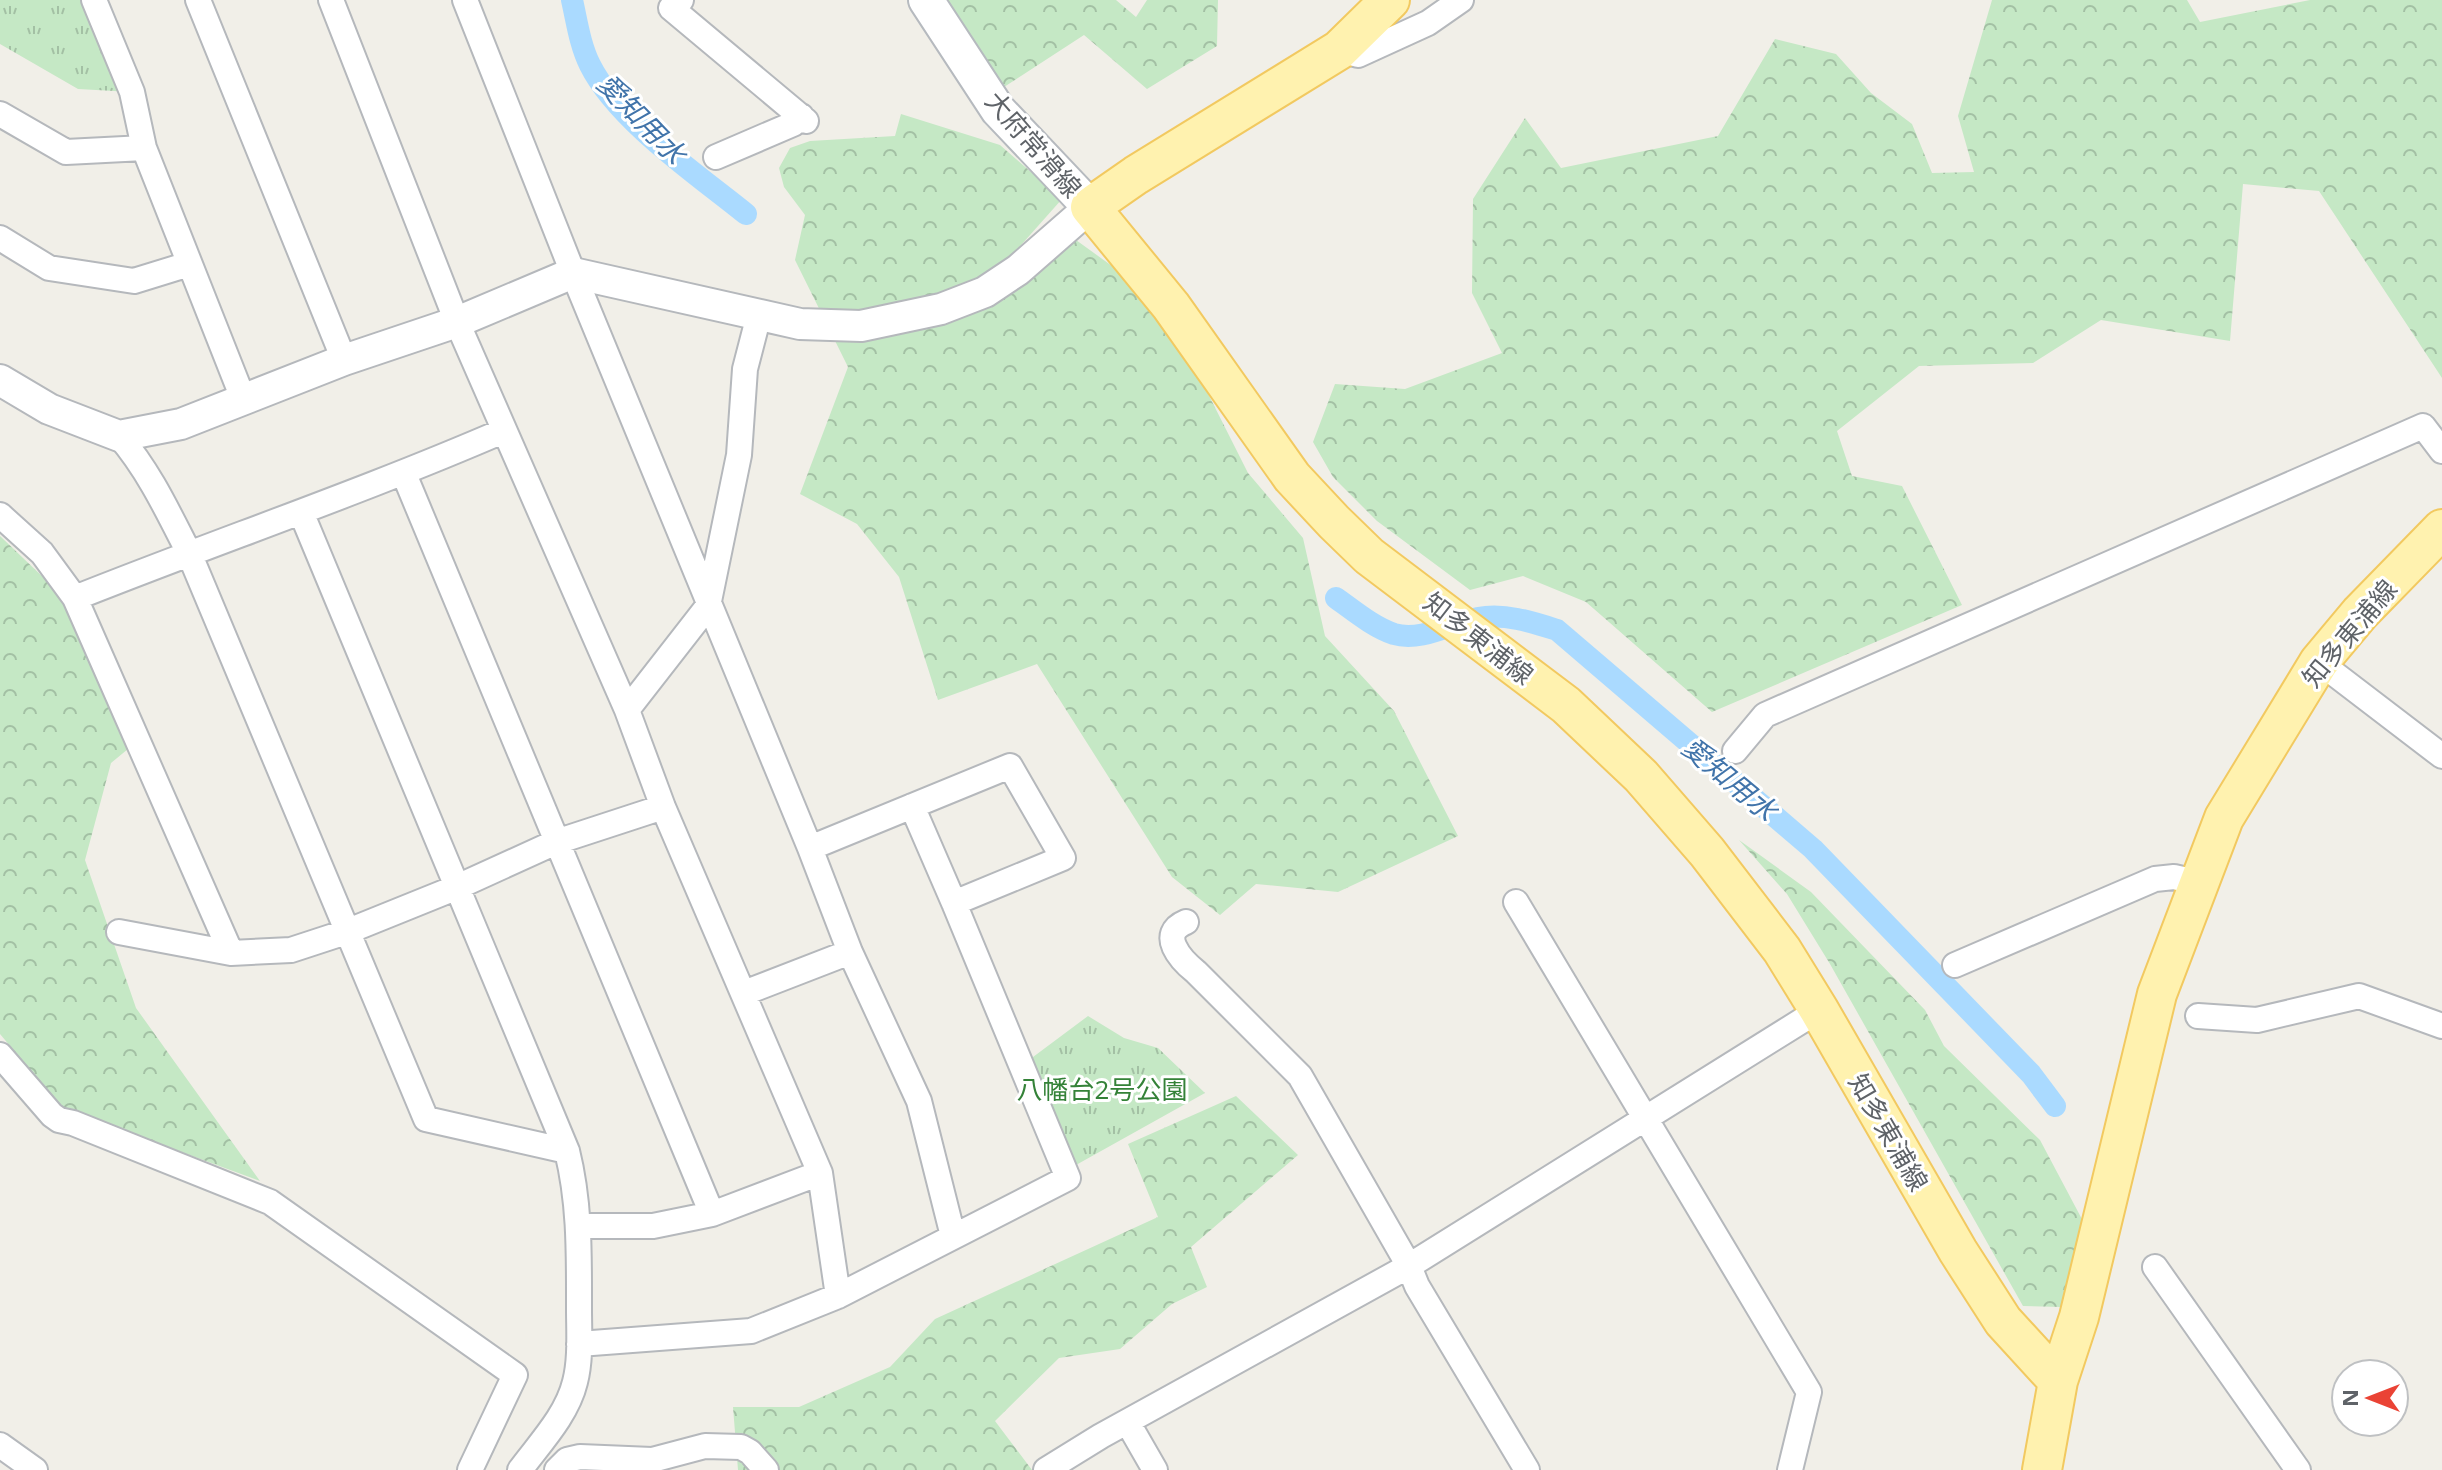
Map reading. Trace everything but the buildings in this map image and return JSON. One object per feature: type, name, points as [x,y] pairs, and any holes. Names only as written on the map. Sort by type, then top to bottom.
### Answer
[{"type":"main road","name":"大府常滑線","points":[[926,0],[998,110],[1090,207]]},
{"type":"main road","points":[[1090,207],[1159,160],[1339,50],[1390,0]]},
{"type":"main road","name":"知多東浦線","points":[[1090,207],[1171,306],[1292,477],[1369,556],[1566,705],[1641,776],[1751,907],[1819,1010],[1965,1263],[2003,1321],[2058,1381]]},
{"type":"main road","name":"知多東浦線","points":[[2042,1470],[2058,1381],[2079,1317],[2157,994],[2224,818],[2319,662],[2360,613],[2442,529]]},
{"type":"street","points":[[94,0],[132,92],[144,148],[244,401]]},
{"type":"street","points":[[198,0],[344,360]]},
{"type":"street","points":[[331,0],[457,322],[627,710],[663,807],[820,1173],[838,1296]]},
{"type":"street","points":[[465,0],[850,952],[919,1101],[953,1236]]},
{"type":"street","points":[[681,0],[671,8],[804,119],[716,157]]},
{"type":"street","points":[[1339,50],[1358,55],[1428,23],[1461,0]]},
{"type":"street","points":[[0,114],[66,152],[144,148]]},
{"type":"street","points":[[119,436],[181,424],[344,360],[457,322],[573,273],[800,324],[861,326],[941,309],[985,292],[1018,270],[1090,207]]},
{"type":"street","points":[[0,238],[49,268],[134,281],[189,264]]},
{"type":"street","points":[[627,710],[708,606],[739,455],[745,369],[759,315]]},
{"type":"street","points":[[0,380],[49,409],[119,436],[143,468],[189,553],[426,1119],[567,1151]]},
{"type":"street","points":[[1735,751],[1765,715],[2423,426],[2442,451]]},
{"type":"street","points":[[75,598],[404,474],[503,431]]},
{"type":"street","points":[[404,474],[712,1214]]},
{"type":"street","points":[[301,512],[567,1151],[576,1186],[579,1226],[576,1380],[568,1402],[520,1470]]},
{"type":"street","points":[[0,515],[42,553],[75,598],[231,953]]},
{"type":"street","points":[[2319,662],[2442,756]]},
{"type":"street","points":[[810,848],[1010,766],[1063,858],[954,903]]},
{"type":"street","points":[[579,1344],[751,1331],[838,1296],[1068,1178],[912,806]]},
{"type":"street","points":[[119,932],[231,953],[291,950],[346,932],[455,888],[556,842],[663,807]]},
{"type":"street","points":[[1955,965],[2155,879],[2174,877],[2200,883]]},
{"type":"street","points":[[1516,902],[1809,1392],[1790,1470]]},
{"type":"street","points":[[1186,922],[1174,930],[1172,937],[1178,957],[1300,1076],[1409,1266],[1417,1286],[1527,1470]]},
{"type":"street","points":[[744,993],[850,952]]},
{"type":"street","points":[[2198,1016],[2257,1020],[2359,996],[2442,1026]]},
{"type":"street","points":[[1046,1470],[1409,1266],[1819,1010]]},
{"type":"street","points":[[0,1055],[59,1120],[270,1202],[515,1375],[470,1470]]},
{"type":"street","points":[[579,1226],[653,1226],[712,1214],[820,1173]]},
{"type":"street","points":[[2155,1267],[2298,1470]]},
{"type":"street","points":[[1128,1423],[1155,1470]]},
{"type":"street","points":[[0,1445],[35,1470]]},
{"type":"street","points":[[557,1470],[567,1460],[580,1457],[652,1460],[705,1446],[741,1447],[750,1452],[766,1470]]},
{"type":"green space","points":[[0,0],[94,0],[132,92],[78,89],[0,44]]},
{"type":"green space","points":[[939,0],[1116,0],[1136,17],[1147,0],[1218,0],[1217,46],[1147,89],[1084,35],[1004,87]]},
{"type":"green space","points":[[1992,0],[2187,0],[2200,22],[2310,0],[2442,0],[2442,378],[2319,191],[2243,184],[2230,341],[2101,320],[2033,363],[1919,366],[1837,431],[1852,476],[1902,486],[1962,605],[1712,712],[1586,602],[1523,576],[1470,590],[1377,521],[1333,477],[1313,442],[1335,384],[1405,389],[1502,353],[1472,293],[1473,199],[1525,118],[1561,168],[1718,136],[1775,39],[1836,54],[1871,93],[1912,124],[1932,173],[1974,172],[1958,116]]},
{"type":"green space","points":[[901,114],[1000,145],[1062,199],[1015,252],[1034,269],[1076,240],[1112,266],[1185,348],[1248,473],[1303,538],[1325,636],[1394,711],[1458,836],[1338,892],[1256,884],[1220,915],[1172,877],[1037,664],[938,700],[899,577],[857,524],[800,494],[848,367],[795,260],[805,215],[784,187],[779,168],[790,148],[810,141],[895,136]]},
{"type":"green space","points":[[0,536],[68,601],[128,749],[111,763],[85,860],[136,1008],[260,1181],[62,1108],[0,1034]]},
{"type":"green space","points":[[1739,840],[1811,892],[1925,1010],[1944,1046],[2040,1140],[2084,1223],[2061,1307],[2023,1306],[1830,964],[1787,894]]},
{"type":"green space","name":"八幡台2号公園","points":[[1088,1016],[1124,1038],[1158,1048],[1205,1093],[1076,1165],[1029,1060]]},
{"type":"green space","points":[[1236,1096],[1298,1155],[1191,1247],[1207,1287],[1172,1304],[1120,1349],[1059,1358],[995,1421],[1032,1470],[738,1470],[733,1407],[799,1407],[890,1367],[935,1319],[1158,1217],[1128,1144]]},
{"type":"waterway","name":"愛知用水","points":[[572,0],[590,65],[619,106],[660,146],[746,214]]},
{"type":"waterway","name":"愛知用水","points":[[1336,598],[1378,627],[1404,636],[1426,634],[1488,617],[1518,619],[1557,630],[1813,849],[2031,1074],[2055,1106]]}]
